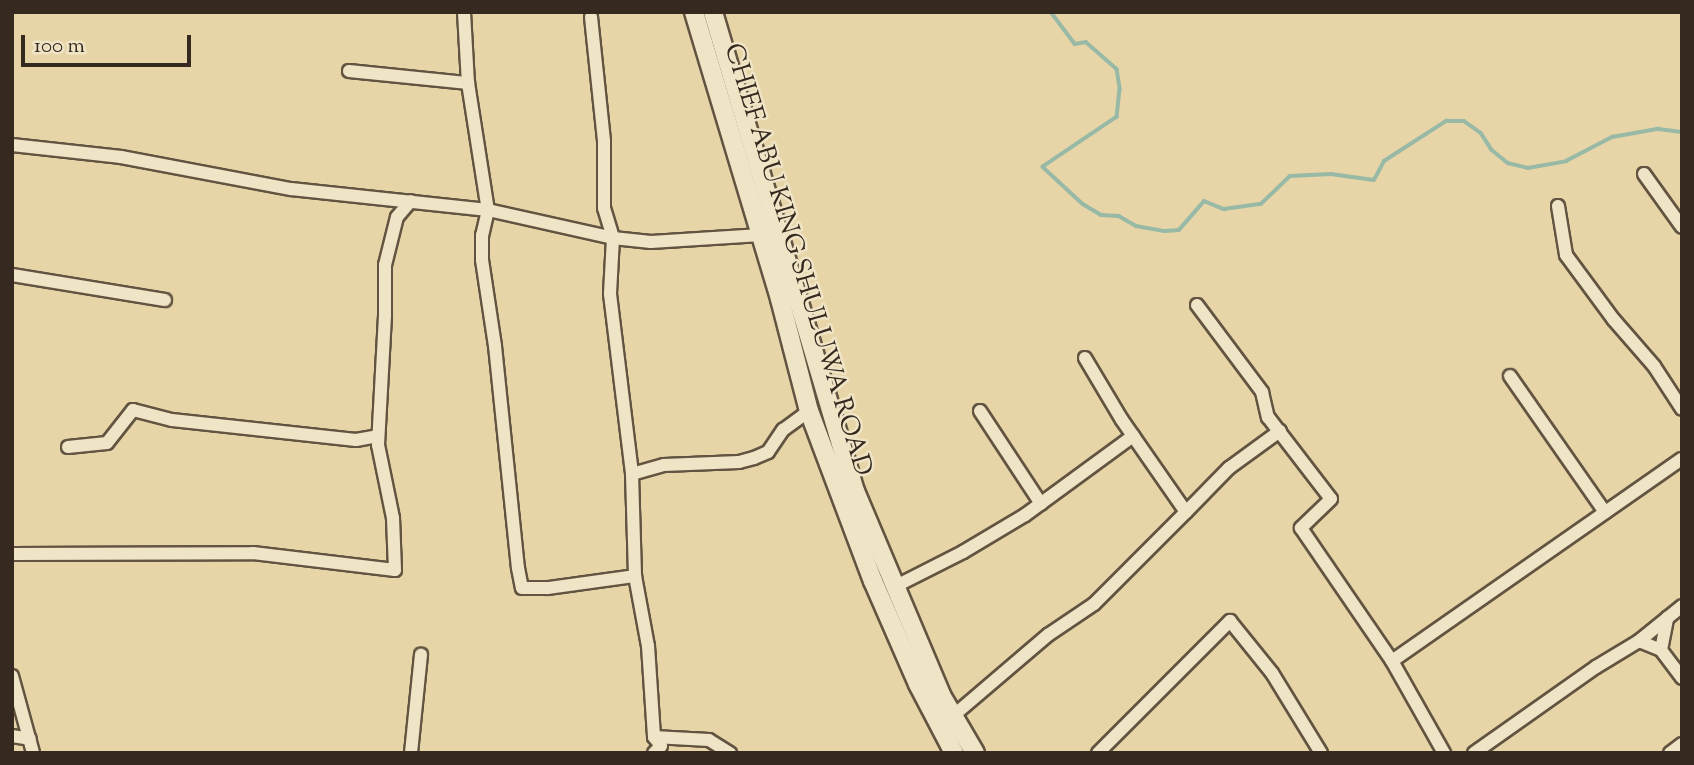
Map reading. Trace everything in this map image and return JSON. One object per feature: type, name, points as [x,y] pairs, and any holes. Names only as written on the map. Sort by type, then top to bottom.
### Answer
[{"type":"street","points":[[464,12],[468,83],[488,210],[482,234],[482,260],[499,371],[518,568],[523,588],[548,588],[635,576]]},
{"type":"street","name":"CHIEF ABU KING SHULUWA ROAD","points":[[694,12],[761,235],[789,297],[809,411],[873,581],[918,684],[954,753]]},
{"type":"street","points":[[713,12],[789,297],[855,491],[941,695],[975,753]]},
{"type":"street","points":[[591,17],[604,141],[604,208],[613,238],[610,294],[632,474],[635,576],[648,646],[660,744],[709,740],[730,753]]},
{"type":"street","points":[[349,71],[468,83]]},
{"type":"street","points":[[12,145],[121,157],[291,189],[488,210],[613,238],[651,242],[761,235]]},
{"type":"street","points":[[1644,174],[1682,227]]},
{"type":"street","points":[[12,554],[253,553],[395,570],[393,518],[378,436],[383,379],[385,265],[397,217],[411,201]]},
{"type":"street","points":[[1558,206],[1566,255],[1614,320],[1654,366],[1682,410]]},
{"type":"street","points":[[12,275],[165,300]]},
{"type":"street","points":[[1197,305],[1262,392],[1268,417],[1331,499],[1301,528],[1392,661],[1444,753]]},
{"type":"street","points":[[1085,358],[1133,436],[1186,512]]},
{"type":"street","points":[[1510,376],[1605,512]]},
{"type":"street","points":[[68,447],[107,443],[133,410],[172,420],[356,440],[378,436]]},
{"type":"street","points":[[632,474],[664,465],[754,458],[768,452],[783,430],[809,411]]},
{"type":"street","points":[[980,411],[1041,504]]},
{"type":"street","points":[[953,716],[1048,635],[1094,604],[1229,468],[1280,430]]},
{"type":"street","points":[[896,586],[963,552],[1041,504],[1133,436]]},
{"type":"street","points":[[1392,661],[1682,459]]},
{"type":"street","points":[[1474,753],[1596,667],[1639,641],[1682,606]]},
{"type":"street","points":[[1661,650],[1667,618]]},
{"type":"street","points":[[1098,753],[1230,621],[1272,673],[1321,753]]},
{"type":"street","points":[[1639,641],[1661,650],[1682,678]]},
{"type":"street","points":[[411,753],[421,655]]},
{"type":"street","points":[[12,676],[33,753]]},
{"type":"street","points":[[12,736],[30,739]]},
{"type":"street","points":[[1670,753],[1682,744]]},
{"type":"waterway","points":[[1051,12],[1075,44],[1086,42],[1117,69],[1120,89],[1117,117],[1043,167],[1083,204],[1101,215],[1119,216],[1136,226],[1165,231],[1179,230],[1204,201],[1224,209],[1261,204],[1290,176],[1331,174],[1374,180],[1384,161],[1446,121],[1464,121],[1481,133],[1492,150],[1508,163],[1528,168],[1566,161],[1612,137],[1658,129],[1682,132]]}]
